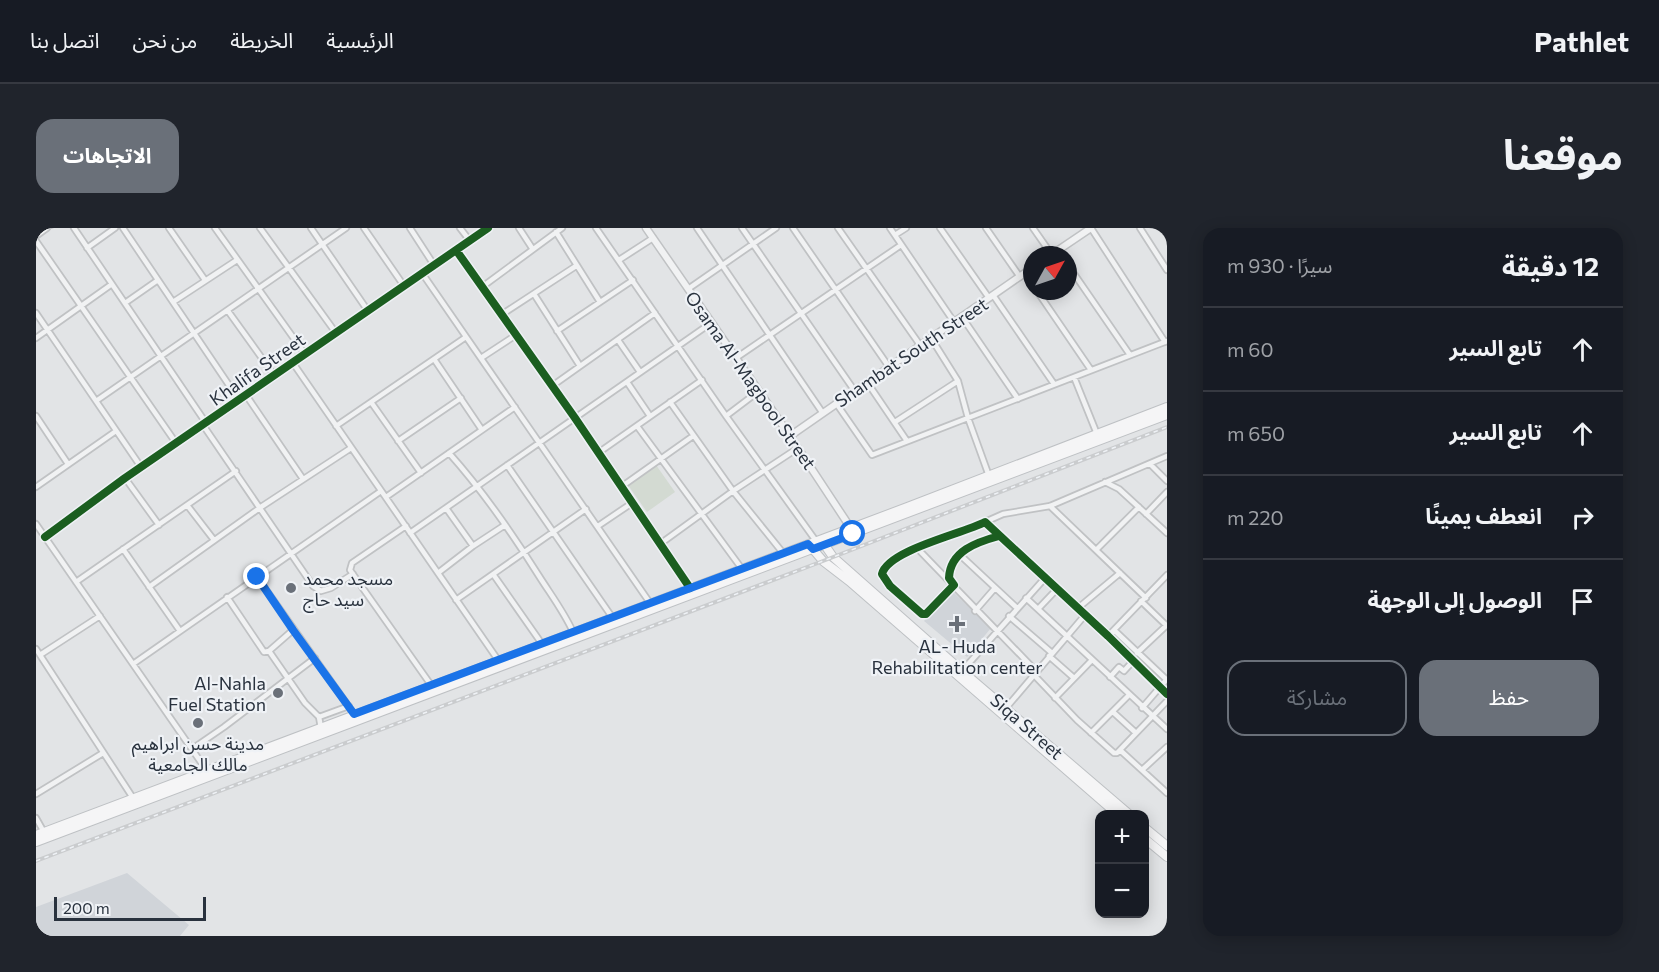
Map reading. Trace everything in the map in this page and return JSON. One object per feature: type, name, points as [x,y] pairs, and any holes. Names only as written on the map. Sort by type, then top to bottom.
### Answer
[{"type":"main road","points":[[852,531],[1167,407]]},
{"type":"main road","points":[[42,835],[817,543],[1167,415]]},
{"type":"main road","points":[[322,730],[354,714],[783,553],[817,543]]},
{"type":"main road","points":[[817,543],[823,561],[1112,810]]},
{"type":"main road","name":"Siqa Street","points":[[817,543],[1124,810]]},
{"type":"main road","points":[[36,843],[42,835],[133,798],[208,773]]},
{"type":"main road","points":[[1149,831],[1167,846]]},
{"type":"main road","points":[[1149,842],[1167,857]]},
{"type":"street","points":[[36,236],[47,228]]},
{"type":"street","points":[[74,228],[310,583],[321,591],[331,588],[353,574]]},
{"type":"street","points":[[87,248],[115,228]]},
{"type":"street","points":[[123,228],[239,400]]},
{"type":"street","points":[[170,228],[205,280]]},
{"type":"street","points":[[215,228],[305,354]]},
{"type":"street","points":[[260,228],[336,333]]},
{"type":"street","points":[[311,228],[368,311]]},
{"type":"street","points":[[96,401],[346,228]]},
{"type":"street","points":[[364,228],[404,286]]},
{"type":"street","points":[[410,228],[435,265]]},
{"type":"street","points":[[460,228],[470,241]]},
{"type":"street","name":"Khalifa Street","points":[[45,537],[125,478],[488,228]]},
{"type":"street","points":[[519,228],[532,248]]},
{"type":"street","points":[[482,287],[562,228]]},
{"type":"street","points":[[596,228],[817,543]]},
{"type":"street","name":"Osama Al-Magbool Street","points":[[646,228],[790,436],[852,531]]},
{"type":"street","points":[[697,228],[822,412]]},
{"type":"street","points":[[742,228],[854,390]]},
{"type":"street","points":[[688,290],[776,228]]},
{"type":"street","points":[[793,228],[889,367]]},
{"type":"street","points":[[838,228],[920,345]]},
{"type":"street","points":[[890,228],[954,322]]},
{"type":"street","points":[[896,235],[906,228]]},
{"type":"street","points":[[940,228],[1054,384]]},
{"type":"street","points":[[986,228],[1022,275]]},
{"type":"street","points":[[1033,228],[1046,246]]},
{"type":"street","points":[[836,403],[872,455],[1166,341],[1091,228],[1082,230],[1067,246]]},
{"type":"street","points":[[1140,228],[1167,270]]},
{"type":"street","points":[[556,232],[600,302]]},
{"type":"street","points":[[619,260],[653,238]]},
{"type":"street","points":[[36,241],[176,443]]},
{"type":"street","points":[[736,357],[902,245]]},
{"type":"street","points":[[456,250],[575,418],[690,588]]},
{"type":"street","points":[[173,302],[237,260]]},
{"type":"street","points":[[501,315],[576,267]]},
{"type":"street","points":[[422,273],[651,603]]},
{"type":"street","name":"Shambat South Street","points":[[790,436],[1022,275]]},
{"type":"street","points":[[1077,278],[1130,355]]},
{"type":"street","points":[[125,303],[158,280]]},
{"type":"street","points":[[557,331],[633,280]]},
{"type":"street","points":[[36,338],[112,284]]},
{"type":"street","points":[[534,294],[580,366]]},
{"type":"street","points":[[1043,300],[1091,370]]},
{"type":"street","points":[[228,311],[274,375]]},
{"type":"street","points":[[36,313],[141,467]]},
{"type":"street","points":[[552,386],[655,313]]},
{"type":"street","points":[[962,317],[1018,399]]},
{"type":"street","points":[[410,532],[711,323]]},
{"type":"street","points":[[482,358],[516,335]]},
{"type":"street","points":[[336,426],[466,337]]},
{"type":"street","points":[[931,338],[958,381],[968,418],[989,476]]},
{"type":"street","points":[[618,340],[640,372]]},
{"type":"street","points":[[434,359],[483,429]]},
{"type":"street","points":[[293,363],[498,660]]},
{"type":"street","points":[[1074,377],[1096,434]]},
{"type":"street","points":[[598,453],[702,380]]},
{"type":"street","points":[[895,422],[958,381]]},
{"type":"street","points":[[627,382],[650,416]]},
{"type":"street","points":[[867,382],[907,441]]},
{"type":"street","points":[[726,416],[759,391]]},
{"type":"street","points":[[246,395],[303,479]]},
{"type":"street","points":[[398,441],[461,398]]},
{"type":"street","points":[[371,402],[421,473]]},
{"type":"street","points":[[670,402],[733,491],[783,553]]},
{"type":"street","points":[[386,497],[515,407]]},
{"type":"street","points":[[36,416],[68,464]]},
{"type":"street","points":[[637,426],[742,569]]},
{"type":"street","points":[[36,487],[116,431]]},
{"type":"street","points":[[621,487],[693,436]]},
{"type":"street","points":[[149,587],[261,507],[351,448]]},
{"type":"street","points":[[660,544],[733,491],[798,448]]},
{"type":"street","points":[[449,453],[478,485],[524,552],[573,632]]},
{"type":"street","points":[[954,585],[924,615],[890,586],[882,574],[886,566],[898,556],[917,548],[972,529],[1003,514],[1050,506],[1167,456]]},
{"type":"street","points":[[1150,464],[1167,481]]},
{"type":"street","points":[[507,465],[555,531],[612,617]]},
{"type":"street","points":[[76,582],[236,471]]},
{"type":"street","points":[[125,478],[159,525]]},
{"type":"street","points":[[1105,482],[1119,489],[1166,531]]},
{"type":"street","points":[[133,664],[381,491]]},
{"type":"street","points":[[1146,514],[1167,492]]},
{"type":"street","points":[[598,526],[632,503]]},
{"type":"street","points":[[187,505],[214,540]]},
{"type":"street","points":[[1050,506],[1120,573],[1167,625],[1137,653]]},
{"type":"street","points":[[1096,550],[1139,507]]},
{"type":"street","points":[[446,508],[473,546]]},
{"type":"street","points":[[456,600],[586,509]]},
{"type":"street","points":[[985,522],[1134,660],[1167,694]]},
{"type":"street","points":[[36,524],[208,773]]},
{"type":"street","points":[[438,573],[505,525]]},
{"type":"street","points":[[406,526],[352,563],[350,570],[431,685]]},
{"type":"street","points":[[999,536],[970,545],[959,554],[949,572],[949,578],[975,611],[1035,673],[1055,698],[1111,751],[1117,753],[1167,701]]},
{"type":"street","points":[[917,548],[954,585]]},
{"type":"street","points":[[123,549],[180,631]]},
{"type":"street","points":[[959,554],[1017,608]]},
{"type":"street","points":[[1078,608],[1120,573]]},
{"type":"street","points":[[493,574],[542,644]]},
{"type":"street","points":[[1108,636],[1167,575]]},
{"type":"street","points":[[257,577],[354,714]]},
{"type":"street","points":[[962,671],[1045,578]]},
{"type":"street","points":[[975,611],[995,588]]},
{"type":"street","points":[[1038,609],[1057,589]]},
{"type":"street","points":[[227,597],[262,651],[267,653],[293,630]]},
{"type":"street","points":[[1026,598],[1167,729]]},
{"type":"street","points":[[1006,708],[1085,615]]},
{"type":"street","points":[[40,656],[100,616]]},
{"type":"street","points":[[1009,616],[1074,678]]},
{"type":"street","points":[[1114,630],[1167,679],[1143,708]]},
{"type":"street","points":[[36,649],[133,798]]},
{"type":"street","points":[[269,651],[305,703],[319,717],[322,730]]},
{"type":"street","points":[[192,749],[315,658]]},
{"type":"street","points":[[1055,698],[1092,660]]},
{"type":"street","points":[[1110,677],[1119,667],[1124,672],[1134,660]]},
{"type":"street","points":[[1091,733],[1129,695]]},
{"type":"street","points":[[319,717],[348,706]]},
{"type":"street","points":[[1113,711],[1136,734]]},
{"type":"street","points":[[1142,770],[1167,747]]},
{"type":"street","points":[[1120,750],[1167,793]]},
{"type":"street","points":[[36,794],[103,753]]},
{"type":"street","points":[[36,818],[42,835]]},
{"type":"shaded area","points":[[656,465],[675,492],[647,512],[628,485]]},
{"type":"shaded area","name":"AL- Huda Rehabilitation center","points":[[951,590],[991,628],[967,657],[924,621]]},
{"type":"shaded area","points":[[127,873],[189,925],[180,936],[36,936],[36,907]]},
{"type":"railway","points":[[36,861],[823,561],[1167,427]]},
{"type":"cycle path","points":[[45,537],[125,478],[488,228]]},
{"type":"cycle path","points":[[456,250],[575,418],[690,588]]},
{"type":"cycle path","points":[[999,536],[982,541],[959,554],[954,561],[949,578],[954,585],[926,614],[922,614],[890,586],[882,574],[887,565],[897,557],[985,522],[1167,694]]},
{"type":"place","name":"مسجد محمد سيد حاج","points":[[291,588]]},
{"type":"place","name":"AL- Huda Rehabilitation center","points":[[957,624]]},
{"type":"place","name":"Al-Nahla Fuel Station","points":[[278,693]]},
{"type":"place","name":"مدينة حسن ابراهيم مالك الجامعية","points":[[198,723]]},
{"type":"route","points":[[257,577],[354,714],[808,544],[813,549],[853,534]]}]
